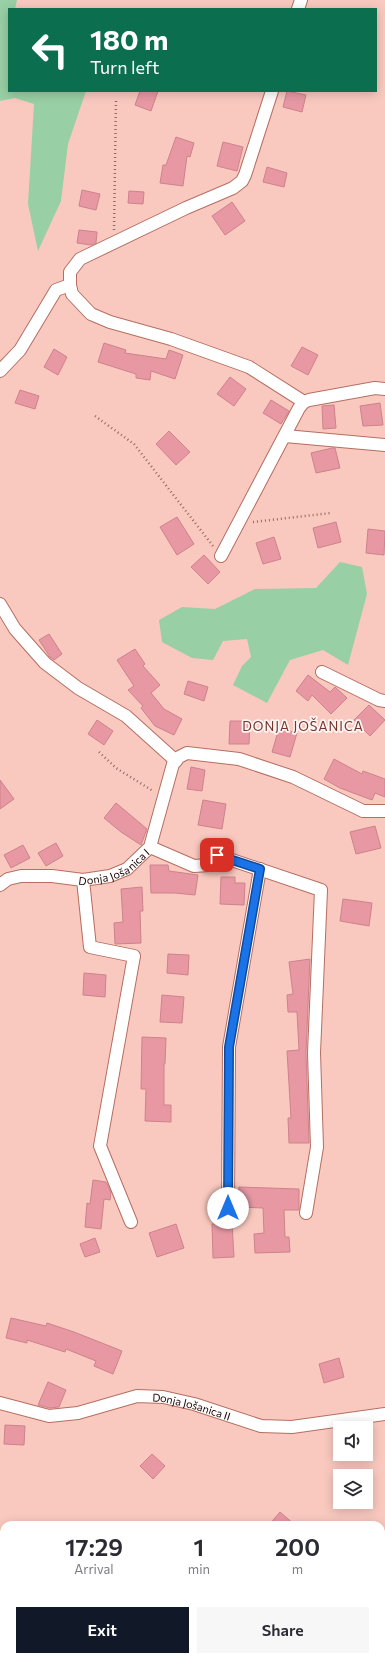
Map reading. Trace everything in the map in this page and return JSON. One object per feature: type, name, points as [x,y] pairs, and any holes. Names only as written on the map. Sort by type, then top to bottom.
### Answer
[{"type":"street","points":[[272,92],[242,181],[233,188],[186,208],[80,259],[70,272],[70,285],[72,294],[91,314],[110,322],[171,339],[249,367],[304,402]]},
{"type":"street","points":[[0,370],[20,350],[56,290],[70,285]]},
{"type":"street","points":[[221,556],[304,402],[375,388],[385,388]]},
{"type":"street","points":[[285,436],[385,445]]},
{"type":"street","points":[[0,604],[15,629],[45,663],[78,688],[126,716],[176,761],[179,757],[187,754],[239,759],[293,777],[363,811],[385,811]]},
{"type":"street","points":[[322,672],[379,700],[385,701]]},
{"type":"street","name":"Donja Jošanica I","points":[[0,884],[8,879],[21,876],[52,876],[83,880],[110,876],[127,869],[150,847],[170,773],[176,761]]},
{"type":"street","points":[[150,847],[194,866],[209,865],[217,855],[321,890],[314,1053],[317,1147],[306,1213]]},
{"type":"street","points":[[228,1208],[229,1047],[260,869]]},
{"type":"street","points":[[83,880],[90,947],[134,956],[100,1146],[131,1222]]},
{"type":"street","name":"Donja Jošanica II","points":[[0,1403],[49,1416],[78,1414],[137,1396],[163,1397],[194,1404],[261,1426],[292,1427],[385,1414]]},
{"type":"path","points":[[114,243],[116,98]]},
{"type":"path","points":[[95,416],[134,444],[221,556]]},
{"type":"path","points":[[239,523],[331,513]]},
{"type":"path","points":[[99,752],[116,768],[163,798]]},
{"type":"green space","points":[[0,0],[17,0],[15,8],[8,8],[8,92],[86,92],[68,144],[61,201],[38,251],[28,204],[34,104],[15,98],[0,101]]},
{"type":"green space","points":[[340,562],[362,567],[367,594],[348,665],[323,650],[290,660],[267,703],[233,685],[242,666],[251,657],[247,639],[223,641],[213,660],[192,658],[162,642],[159,620],[182,607],[215,609],[255,589],[316,588]]},
{"type":"building","points":[[140,92],[158,92],[151,111],[135,105]]},
{"type":"building","points":[[287,92],[306,95],[302,112],[283,107]]},
{"type":"building","points":[[176,137],[194,143],[190,157],[187,156],[183,186],[160,183],[163,165],[166,165]]},
{"type":"building","points":[[223,142],[243,147],[237,171],[217,166]]},
{"type":"building","points":[[267,167],[287,173],[284,187],[263,182]]},
{"type":"building","points":[[82,190],[100,194],[96,210],[79,206]]},
{"type":"building","points":[[129,191],[144,192],[143,204],[128,203]]},
{"type":"building","points":[[232,202],[245,221],[225,235],[212,216]]},
{"type":"building","points":[[79,230],[97,232],[96,243],[91,245],[77,243]]},
{"type":"building","points":[[104,343],[126,350],[125,353],[166,359],[169,350],[183,355],[175,379],[151,371],[150,380],[136,378],[136,374],[98,362]]},
{"type":"building","points":[[302,347],[318,355],[308,375],[291,366]]},
{"type":"building","points":[[54,349],[67,357],[58,375],[44,367]]},
{"type":"building","points":[[230,377],[246,389],[234,406],[217,394]]},
{"type":"building","points":[[20,390],[39,396],[35,409],[15,403]]},
{"type":"building","points":[[271,400],[289,411],[281,424],[263,413]]},
{"type":"building","points":[[380,403],[383,425],[363,426],[360,406]]},
{"type":"building","points":[[334,405],[336,428],[323,429],[322,406]]},
{"type":"building","points":[[169,431],[190,452],[176,465],[156,444]]},
{"type":"building","points":[[335,448],[340,468],[316,473],[311,453]]},
{"type":"building","points":[[177,517],[194,544],[177,555],[160,527]]},
{"type":"building","points":[[336,522],[341,542],[318,548],[313,528]]},
{"type":"building","points":[[368,529],[385,531],[384,555],[366,553]]},
{"type":"building","points":[[274,537],[281,559],[263,564],[256,543]]},
{"type":"building","points":[[204,555],[220,572],[208,584],[191,567]]},
{"type":"building","points":[[49,634],[62,654],[54,660],[50,657],[39,640]]},
{"type":"building","points":[[135,649],[145,664],[143,666],[160,685],[151,693],[164,709],[182,719],[174,735],[155,726],[141,708],[143,706],[128,690],[134,686],[117,660]]},
{"type":"building","points":[[308,675],[330,692],[335,687],[347,698],[331,714],[312,695],[308,701],[296,691]]},
{"type":"building","points":[[188,681],[208,687],[204,701],[184,694]]},
{"type":"building","points":[[369,705],[385,720],[370,736],[354,720]]},
{"type":"building","points":[[97,720],[113,731],[104,745],[88,734]]},
{"type":"building","points":[[230,721],[250,721],[249,744],[229,744]]},
{"type":"building","points":[[279,728],[297,733],[290,757],[272,752]]},
{"type":"building","points":[[334,759],[362,774],[363,771],[385,779],[385,797],[375,793],[372,800],[340,788],[324,779]]},
{"type":"building","points":[[191,767],[205,770],[202,791],[187,789]]},
{"type":"building","points":[[0,780],[14,799],[0,809]]},
{"type":"building","points":[[203,800],[226,804],[222,829],[198,825]]},
{"type":"building","points":[[116,803],[147,829],[141,845],[121,832],[104,818]]},
{"type":"building","points":[[375,826],[381,848],[356,854],[350,832]]},
{"type":"building","points":[[56,843],[63,856],[46,866],[38,853]]},
{"type":"building","points":[[23,845],[30,858],[11,868],[4,855]]},
{"type":"building","points":[[150,865],[168,865],[169,871],[198,875],[195,895],[151,893]]},
{"type":"building","points":[[221,877],[235,877],[235,883],[245,883],[244,905],[220,904]]},
{"type":"building","points":[[142,887],[143,911],[140,911],[141,943],[115,944],[114,923],[123,922],[121,889]]},
{"type":"building","points":[[343,899],[372,903],[369,926],[340,921]]},
{"type":"building","points":[[168,954],[189,955],[188,975],[167,973]]},
{"type":"building","points":[[310,959],[306,1053],[309,1143],[289,1143],[288,1118],[291,1118],[287,1051],[299,1050],[297,1012],[288,1012],[287,995],[293,994],[289,962]]},
{"type":"building","points":[[84,973],[106,975],[105,997],[83,995]]},
{"type":"building","points":[[162,995],[184,997],[182,1023],[160,1022]]},
{"type":"building","points":[[142,1037],[166,1038],[164,1064],[164,1105],[171,1105],[171,1122],[145,1121],[146,1089],[141,1089]]},
{"type":"building","points":[[93,1180],[106,1182],[111,1192],[110,1200],[104,1199],[101,1229],[85,1227],[87,1203],[90,1204]]},
{"type":"building","points":[[239,1187],[299,1189],[299,1210],[284,1210],[285,1237],[289,1237],[290,1252],[255,1253],[254,1234],[264,1233],[263,1208],[238,1207]]},
{"type":"building","points":[[232,1223],[234,1257],[213,1258],[212,1224]]},
{"type":"building","points":[[176,1224],[184,1248],[157,1257],[149,1233]]},
{"type":"building","points":[[95,1238],[100,1252],[85,1257],[80,1244]]},
{"type":"building","points":[[11,1318],[46,1326],[47,1323],[122,1351],[113,1374],[94,1366],[96,1361],[66,1349],[65,1352],[27,1340],[27,1343],[6,1338]]},
{"type":"building","points":[[339,1358],[344,1377],[324,1383],[319,1364]]},
{"type":"building","points":[[48,1382],[66,1390],[59,1407],[50,1408],[38,1405]]},
{"type":"building","points":[[5,1425],[25,1426],[24,1445],[4,1444]]},
{"type":"building","points":[[152,1454],[165,1466],[153,1479],[140,1466]]},
{"type":"building","points":[[280,1512],[290,1521],[272,1521]]},
{"type":"district","name":"DONJA JOŠANICA","points":[[303,726]]},
{"type":"route","points":[[217,855],[260,869],[229,1047],[228,1208]]}]
